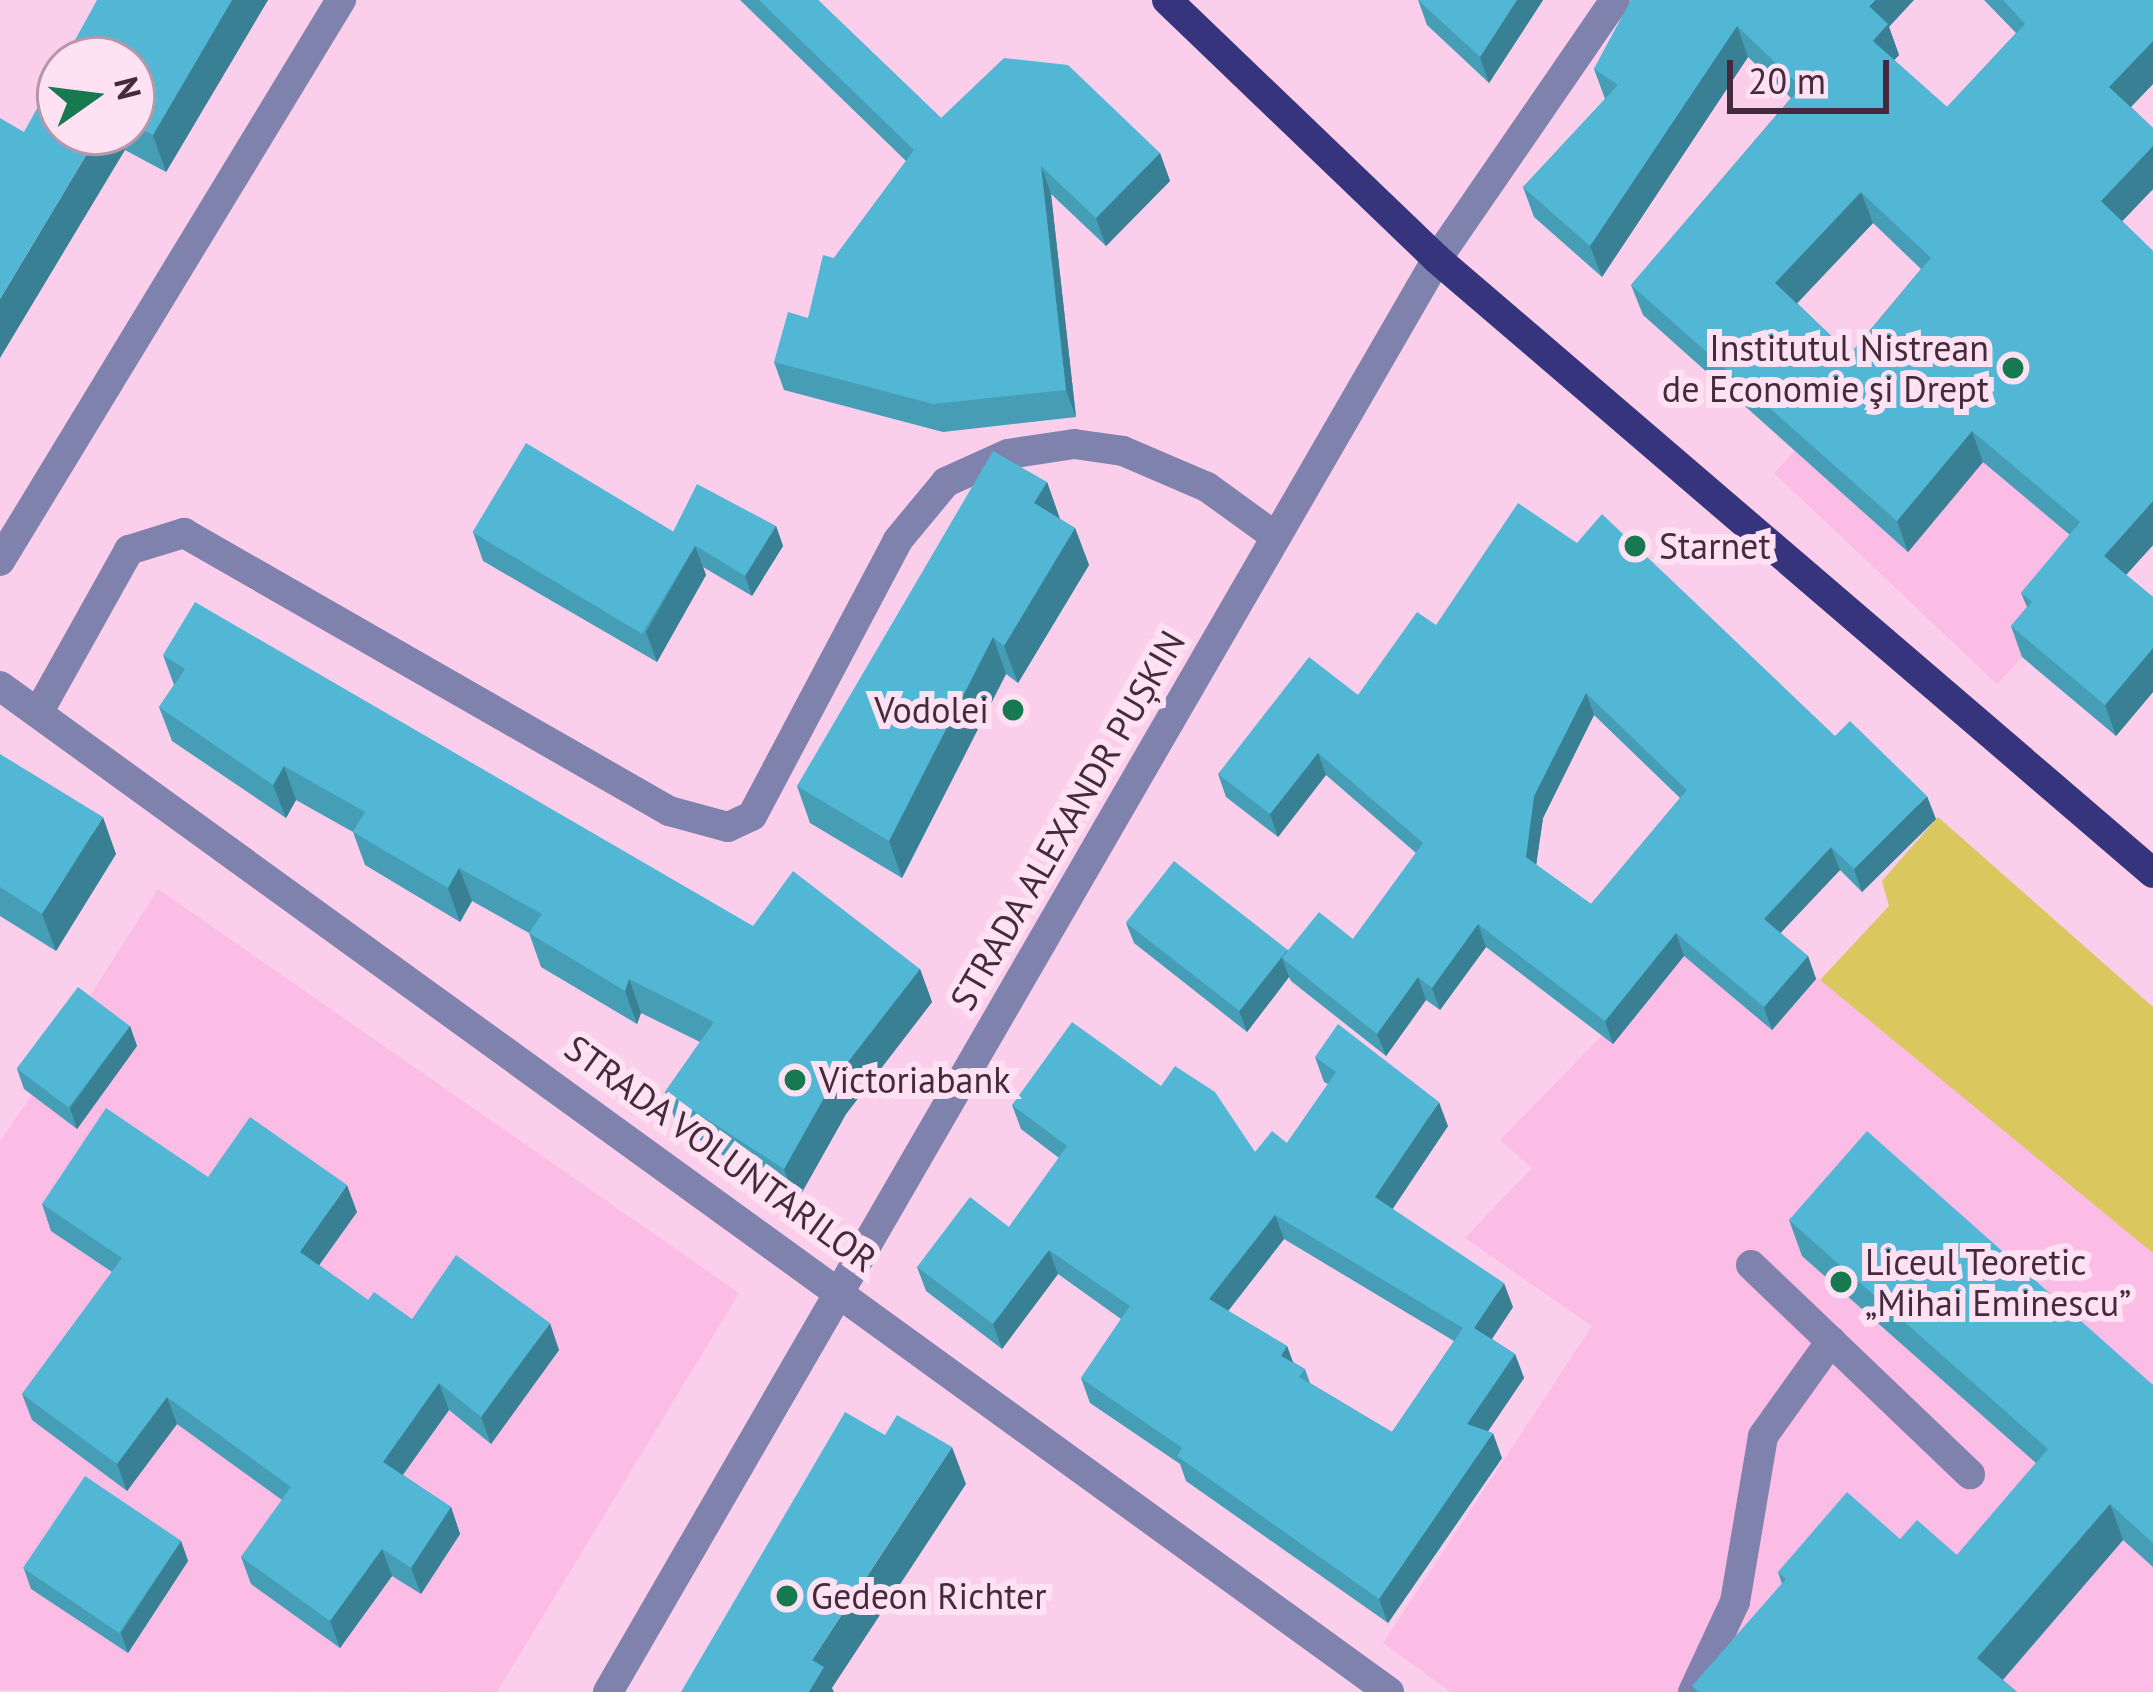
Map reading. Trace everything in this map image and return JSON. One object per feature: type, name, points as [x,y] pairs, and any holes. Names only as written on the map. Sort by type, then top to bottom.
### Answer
[{"type":"main road","points":[[1167,0],[1437,259],[2153,873]]},
{"type":"street","points":[[0,561],[341,0]]},
{"type":"street","name":"STRADA ALEXANDR PUȘKIN","points":[[608,1692],[1437,259],[1615,0]]},
{"type":"street","points":[[38,713],[129,550],[184,533],[669,811],[728,827],[752,816],[898,540],[946,482],[1008,454],[1074,444],[1123,451],[1207,487],[1276,537]]},
{"type":"street","name":"STRADA VOLUNTARILOR","points":[[0,686],[841,1289],[1389,1692]]},
{"type":"street","points":[[1750,1265],[1970,1474]]},
{"type":"street","points":[[1693,1692],[1735,1603],[1762,1436],[1831,1341]]},
{"type":"shaded area","name":"Institutul Nistrean de Economie şi Drept","points":[[2058,173],[2153,519],[1997,684],[1774,473]]},
{"type":"shaded area","name":"Liceul Teoretic „Mihai Eminescu”","points":[[1938,817],[2153,1007],[2153,1692],[1451,1692],[1383,1643],[1592,1326],[1465,1238],[1532,1168],[1500,1140],[1697,938],[1755,932],[1820,980],[1889,906],[1882,881]]},
{"type":"shaded area","points":[[1938,817],[2153,1007],[2153,1253],[1820,980],[1889,906],[1882,881]]},
{"type":"shaded area","points":[[158,889],[739,1293],[497,1692],[0,1690],[0,1141],[39,1085],[76,1114],[135,1034],[88,999]]},
{"type":"building","points":[[97,0],[232,0],[156,130],[156,36],[77,36]]},
{"type":"building","points":[[759,0],[818,0],[941,118],[1004,58],[1068,65],[1160,153],[1096,218],[1041,166],[1066,390],[933,404],[774,362],[788,312],[808,318],[823,255],[834,258],[914,150]]},
{"type":"building","points":[[1418,0],[1517,0],[1480,57]]},
{"type":"building","points":[[1631,0],[1875,0],[1869,6],[1888,24],[1873,41],[1947,107],[2025,24],[2003,0],[2153,0],[2153,41],[2109,87],[2153,128],[2153,146],[2101,201],[2153,251],[2153,501],[2104,556],[2153,597],[2153,648],[2105,705],[2011,626],[2032,602],[2021,593],[2080,522],[1972,431],[1897,521],[1631,285],[1801,87],[1737,26],[1590,246],[1523,187],[1618,85],[1594,69]],"holes":[[[1861,192],[1931,258],[1850,354],[1775,283]]]},
{"type":"building","points":[[36,110],[36,156],[86,156],[0,299],[0,118],[24,132]]},
{"type":"building","points":[[526,443],[696,545],[642,634],[472,532]]},
{"type":"building","points":[[993,451],[1047,482],[1034,503],[1075,528],[1004,646],[993,637],[889,841],[797,786]]},
{"type":"building","points":[[697,484],[776,526],[745,576],[673,532]]},
{"type":"building","points":[[1518,503],[1577,543],[1602,514],[1835,736],[1850,721],[1927,796],[1854,869],[1831,847],[1764,919],[1808,956],[1764,1007],[1676,933],[1605,1021],[1478,924],[1432,988],[1418,977],[1377,1034],[1282,958],[1319,912],[1353,939],[1423,843],[1318,753],[1270,814],[1218,774],[1309,657],[1358,695],[1417,612],[1436,625]],"holes":[[[1586,693],[1687,790],[1591,904],[1526,857],[1534,796]]]},
{"type":"building","points":[[195,602],[753,926],[793,871],[920,969],[834,1080],[784,1169],[665,1092],[714,1022],[629,979],[625,991],[529,933],[542,914],[459,868],[448,888],[353,832],[365,812],[284,766],[273,785],[159,707],[185,669],[163,655]]},
{"type":"building","points":[[0,754],[103,817],[42,914],[0,887]]},
{"type":"building","points":[[1174,861],[1287,950],[1239,1011],[1126,922]]},
{"type":"building","points":[[78,987],[130,1026],[69,1108],[17,1068]]},
{"type":"building","points":[[1072,1022],[1161,1086],[1175,1066],[1215,1092],[1255,1152],[1272,1131],[1287,1143],[1336,1072],[1315,1057],[1338,1024],[1439,1102],[1375,1197],[1504,1283],[1474,1328],[1515,1354],[1467,1424],[1493,1433],[1379,1599],[1177,1456],[1182,1448],[1081,1378],[1130,1306],[1049,1250],[993,1324],[917,1267],[970,1197],[1009,1227],[1067,1146],[1012,1105]],"holes":[[[1275,1215],[1463,1328],[1392,1432],[1299,1377],[1305,1369],[1281,1356],[1287,1346],[1209,1299]]]},
{"type":"building","points":[[106,1108],[208,1177],[250,1117],[347,1185],[300,1252],[368,1300],[374,1292],[412,1319],[456,1255],[550,1323],[481,1417],[439,1383],[383,1462],[451,1507],[411,1568],[382,1549],[330,1621],[241,1557],[291,1487],[167,1397],[117,1464],[22,1394],[122,1258],[42,1204]]},
{"type":"building","points":[[1867,1131],[2153,1385],[2153,1543],[2110,1504],[1977,1658],[2017,1692],[1699,1692],[1692,1686],[1786,1579],[1778,1572],[1847,1492],[1900,1539],[1917,1520],[1957,1555],[2048,1449],[1789,1220]]},
{"type":"building","points":[[845,1412],[885,1435],[897,1415],[952,1447],[812,1660],[824,1667],[809,1692],[681,1692]]},
{"type":"building","points":[[85,1476],[181,1541],[119,1633],[23,1568]]},
{"type":"place","name":"Institutul Nistrean de Economie şi Drept","points":[[2013,368]]},
{"type":"place","name":"Starnet","points":[[1635,546]]},
{"type":"place","name":"Vodolei","points":[[1013,710]]},
{"type":"place","name":"Victoriabank","points":[[795,1080]]},
{"type":"place","name":"Liceul Teoretic „Mihai Eminescu”","points":[[1841,1282]]},
{"type":"place","name":"Gedeon Richter","points":[[787,1596]]}]
